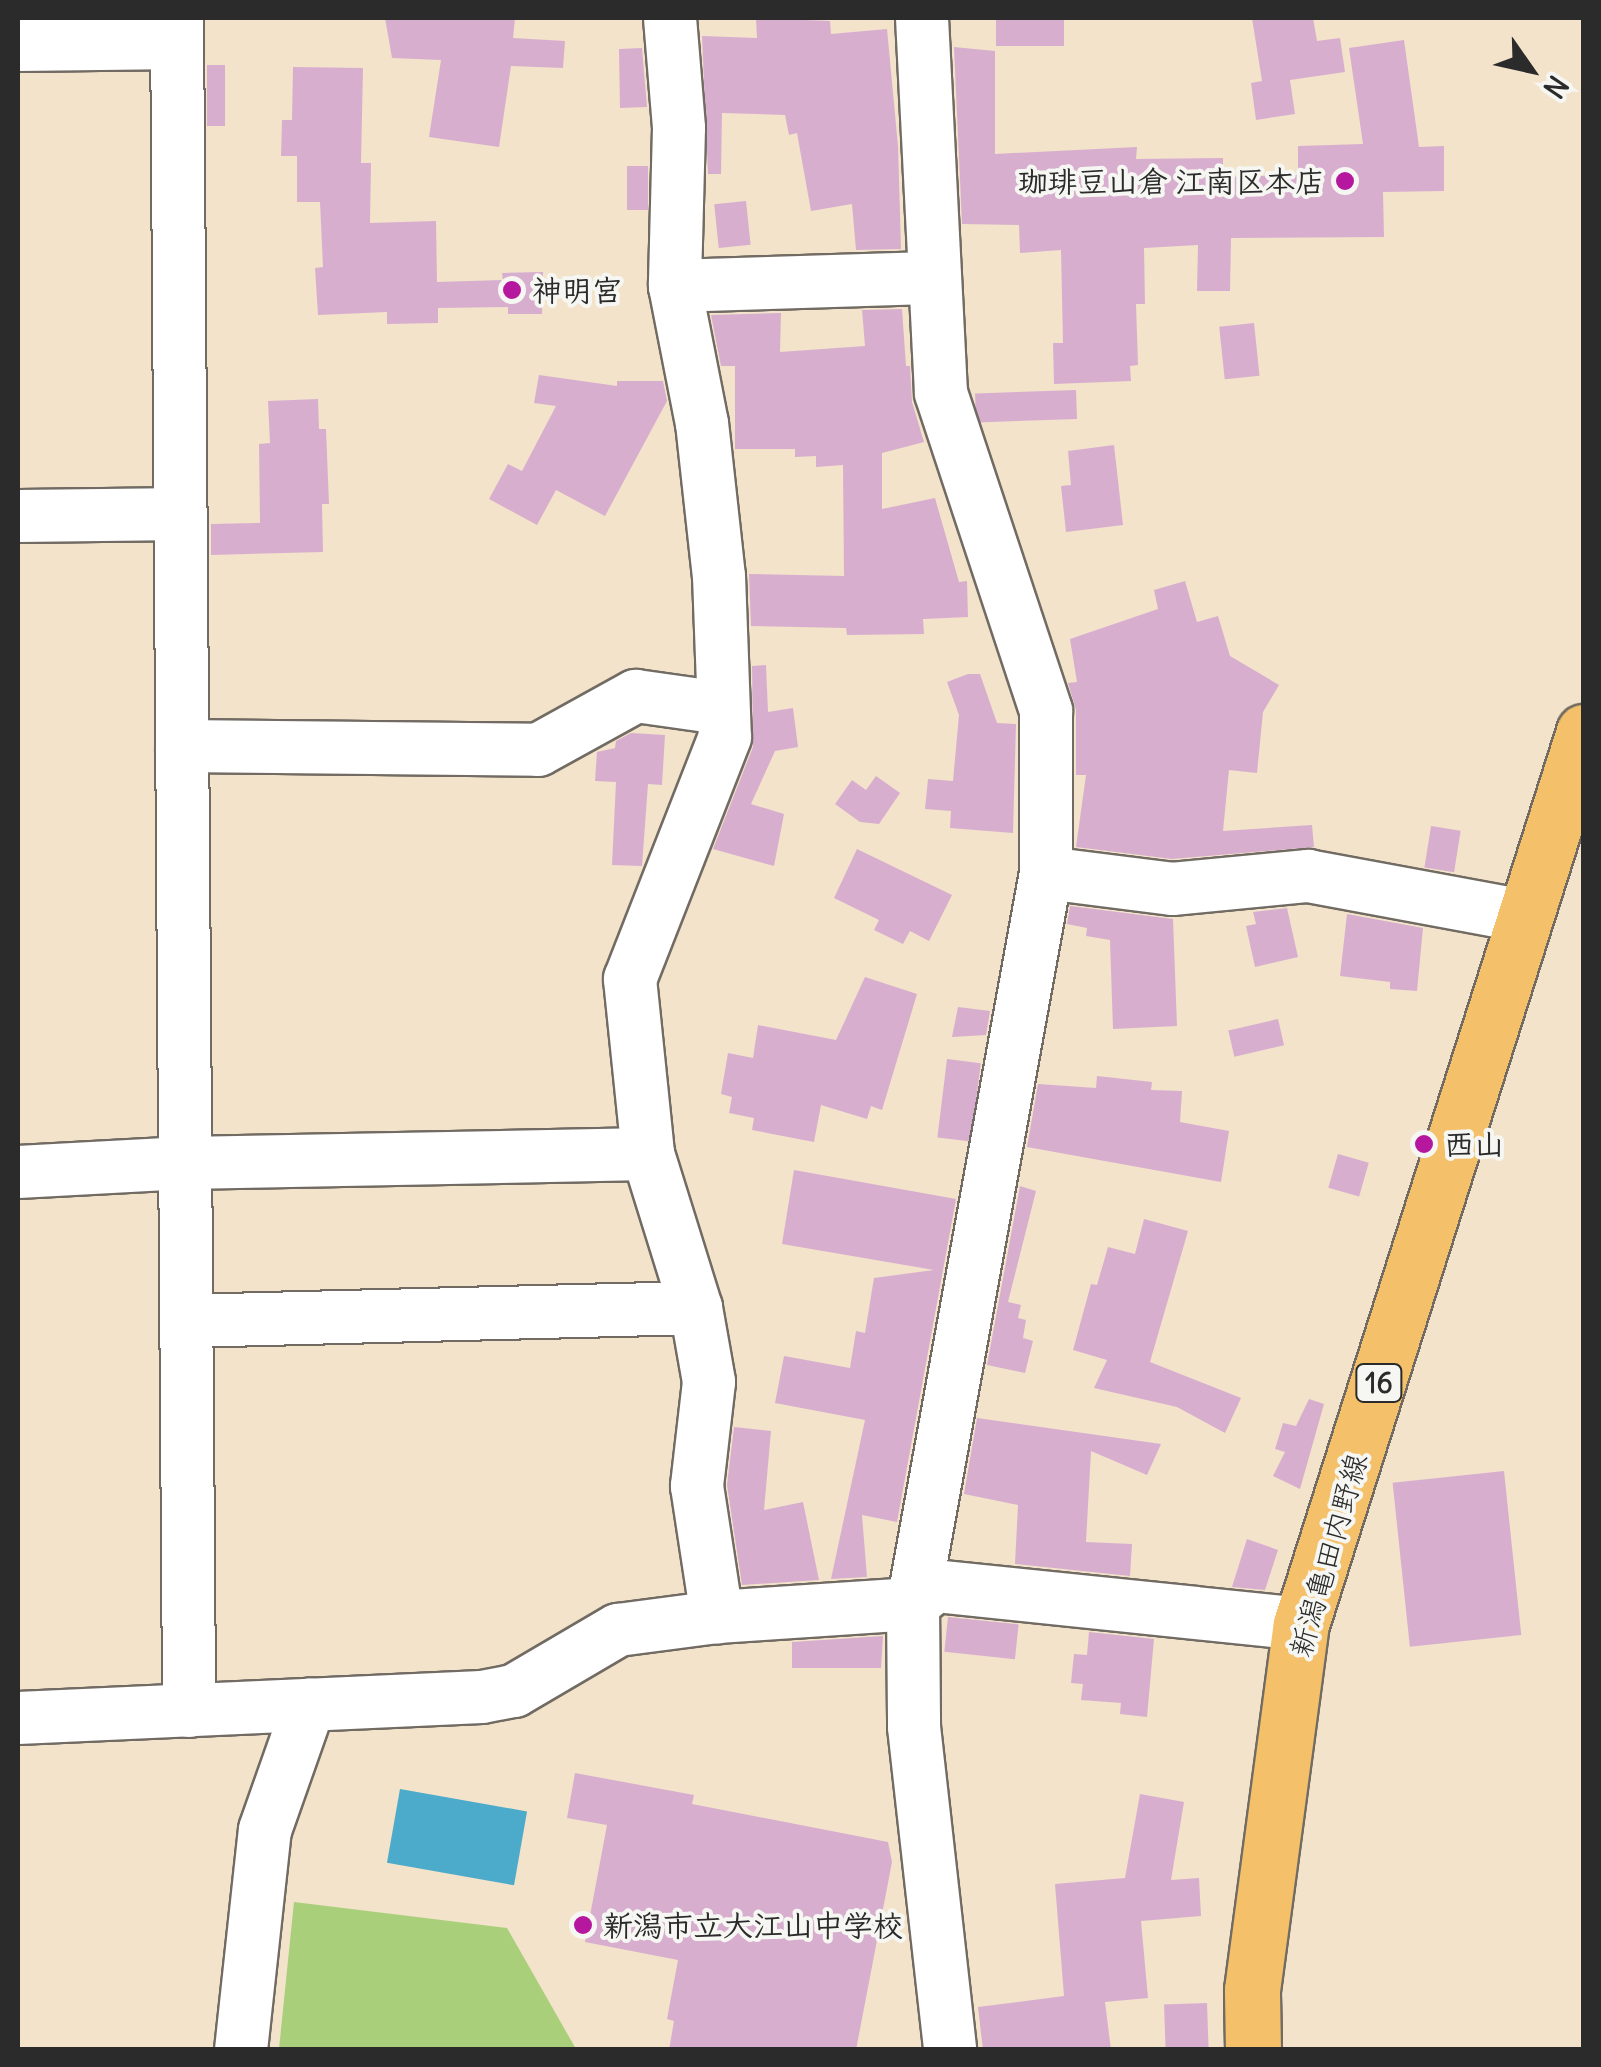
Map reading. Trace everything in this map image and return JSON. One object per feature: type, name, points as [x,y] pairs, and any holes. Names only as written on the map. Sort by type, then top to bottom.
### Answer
[{"type":"main road","name":"新潟亀田内野線","points":[[1253,2050],[1252,1990],[1302,1624],[1584,732]]},
{"type":"street","points":[[670,18],[678,128],[676,286],[702,423],[719,576],[724,738],[630,979],[648,1154],[696,1308],[709,1382],[698,1486],[717,1617]]},
{"type":"street","points":[[922,18],[941,393],[1046,711],[1046,873],[913,1604],[914,1727],[950,2050]]},
{"type":"street","points":[[18,45],[177,30],[189,1712]]},
{"type":"street","points":[[676,286],[936,278]]},
{"type":"street","points":[[18,516],[180,514]]},
{"type":"street","points":[[182,746],[538,750],[636,696],[721,708]]},
{"type":"street","points":[[1046,873],[1172,888],[1308,876],[1524,916]]},
{"type":"street","points":[[18,1172],[186,1163],[648,1154]]},
{"type":"street","points":[[186,1321],[696,1308]]},
{"type":"street","points":[[18,1718],[482,1697],[514,1691],[618,1630],[717,1617],[913,1604],[935,1586],[1302,1624]]},
{"type":"street","points":[[241,2050],[265,1830],[309,1705]]},
{"type":"green space","points":[[294,1902],[507,1928],[576,2049],[279,2049]]},
{"type":"water","points":[[400,1789],[527,1811],[514,1885],[387,1863]]},
{"type":"building","points":[[385,18],[515,18],[513,38],[565,41],[563,68],[511,66],[499,147],[429,137],[441,60],[392,58]]},
{"type":"building","points":[[756,18],[830,21],[831,34],[887,29],[898,146],[901,249],[856,250],[852,204],[811,211],[797,133],[789,135],[785,115],[722,113],[721,174],[708,174],[702,36],[757,38]]},
{"type":"building","points":[[996,18],[1064,18],[1064,46],[996,46]]},
{"type":"building","points":[[1252,18],[1313,18],[1317,41],[1340,38],[1345,72],[1290,80],[1295,114],[1256,120],[1251,83],[1262,81]]},
{"type":"building","points":[[1404,40],[1419,147],[1444,146],[1444,191],[1383,192],[1384,237],[1231,238],[1230,291],[1197,291],[1198,245],[1144,248],[1145,304],[1136,304],[1138,365],[1130,366],[1131,381],[1054,384],[1053,343],[1063,343],[1061,250],[1020,253],[1019,225],[962,224],[954,47],[995,51],[995,154],[1137,147],[1136,159],[1223,158],[1223,177],[1298,175],[1298,146],[1363,144],[1349,48]]},
{"type":"building","points":[[642,48],[647,107],[620,108],[619,49]]},
{"type":"building","points":[[207,65],[225,65],[225,126],[207,126]]},
{"type":"building","points":[[293,67],[363,68],[361,163],[371,163],[370,223],[436,221],[437,282],[503,280],[502,273],[543,272],[542,314],[508,314],[508,307],[438,308],[438,323],[387,324],[387,312],[318,315],[315,268],[323,267],[320,202],[297,202],[297,156],[281,156],[282,120],[292,120]]},
{"type":"building","points":[[627,166],[648,166],[648,210],[627,210]]},
{"type":"building","points":[[746,201],[751,245],[719,248],[714,204]]},
{"type":"building","points":[[902,309],[906,366],[910,366],[912,402],[924,442],[882,453],[882,509],[935,498],[959,582],[967,581],[968,617],[923,619],[924,634],[847,635],[846,628],[751,626],[749,574],[844,576],[843,465],[816,467],[816,456],[795,457],[795,449],[735,449],[735,366],[721,366],[711,315],[781,313],[780,352],[865,346],[862,310]]},
{"type":"building","points":[[1254,323],[1260,376],[1225,379],[1219,327]]},
{"type":"building","points":[[539,375],[617,386],[617,381],[663,381],[667,401],[605,516],[556,490],[537,525],[489,499],[508,464],[522,471],[556,406],[534,403]]},
{"type":"building","points":[[1076,390],[1077,419],[976,423],[975,394]]},
{"type":"building","points":[[318,399],[319,429],[326,429],[329,504],[322,504],[323,552],[211,555],[211,524],[260,523],[259,444],[270,443],[268,401]]},
{"type":"building","points":[[1114,445],[1123,525],[1066,532],[1061,486],[1071,485],[1068,451]]},
{"type":"building","points":[[1185,581],[1197,622],[1218,616],[1230,656],[1279,685],[1263,712],[1257,773],[1229,770],[1223,831],[1312,825],[1314,847],[1172,859],[1076,847],[1086,775],[1076,775],[1076,710],[1068,683],[1077,682],[1070,639],[1158,609],[1154,590]]},
{"type":"building","points":[[766,665],[768,712],[793,708],[798,747],[775,751],[751,804],[784,814],[774,866],[713,849],[753,747],[752,666]]},
{"type":"building","points":[[980,674],[997,723],[1016,724],[1013,833],[950,828],[951,811],[925,809],[928,779],[953,781],[959,715],[947,682]]},
{"type":"building","points":[[631,733],[665,735],[662,785],[648,784],[642,866],[612,865],[616,782],[595,781],[597,752],[615,748],[616,741]]},
{"type":"building","points":[[876,776],[900,793],[879,824],[860,822],[835,804],[852,780],[866,790]]},
{"type":"building","points":[[1431,826],[1461,831],[1454,872],[1424,867]]},
{"type":"building","points":[[857,849],[952,895],[929,941],[910,931],[903,944],[874,930],[879,920],[834,898]]},
{"type":"building","points":[[1070,906],[1173,919],[1177,1026],[1113,1029],[1110,940],[1086,936],[1087,928],[1067,924]]},
{"type":"building","points":[[1287,908],[1298,957],[1255,967],[1246,926],[1256,924],[1253,912]]},
{"type":"building","points":[[1347,914],[1423,928],[1417,991],[1390,989],[1390,982],[1340,976]]},
{"type":"building","points":[[865,977],[917,994],[882,1110],[871,1106],[867,1119],[821,1105],[814,1142],[752,1130],[754,1118],[729,1113],[732,1097],[721,1094],[728,1053],[753,1058],[758,1025],[836,1040]]},
{"type":"building","points":[[958,1007],[990,1011],[986,1035],[952,1037]]},
{"type":"building","points":[[1278,1019],[1284,1045],[1234,1057],[1228,1030]]},
{"type":"building","points":[[947,1059],[981,1063],[971,1142],[937,1137]]},
{"type":"building","points":[[1097,1076],[1152,1082],[1151,1090],[1182,1091],[1180,1122],[1229,1131],[1221,1182],[1027,1147],[1038,1084],[1096,1088]]},
{"type":"building","points":[[1338,1154],[1369,1163],[1359,1196],[1328,1188]]},
{"type":"building","points":[[794,1170],[956,1199],[897,1522],[862,1515],[867,1577],[831,1579],[865,1420],[775,1403],[784,1356],[850,1368],[856,1331],[865,1333],[874,1278],[934,1270],[782,1244]]},
{"type":"building","points":[[1020,1186],[1036,1191],[1008,1302],[1021,1305],[1018,1318],[1026,1320],[1023,1338],[1033,1341],[1025,1373],[987,1365]]},
{"type":"building","points":[[1144,1219],[1188,1231],[1150,1362],[1241,1398],[1225,1433],[1177,1407],[1094,1388],[1107,1360],[1073,1350],[1091,1284],[1097,1285],[1108,1247],[1135,1254]]},
{"type":"building","points":[[1309,1399],[1324,1404],[1300,1489],[1273,1476],[1285,1452],[1275,1449],[1283,1423],[1296,1426]]},
{"type":"building","points":[[977,1418],[1161,1444],[1147,1475],[1091,1451],[1086,1542],[1132,1544],[1130,1576],[1015,1564],[1018,1505],[964,1494]]},
{"type":"building","points":[[734,1427],[771,1431],[764,1510],[803,1502],[819,1580],[742,1585],[727,1485]]},
{"type":"building","points":[[1504,1471],[1521,1635],[1410,1647],[1393,1483]]},
{"type":"building","points":[[1247,1539],[1278,1550],[1265,1590],[1232,1587]]},
{"type":"building","points":[[948,1617],[1019,1624],[1015,1659],[944,1652]]},
{"type":"building","points":[[1089,1632],[1154,1639],[1147,1717],[1120,1714],[1121,1703],[1081,1700],[1083,1684],[1071,1683],[1074,1654],[1087,1655]]},
{"type":"building","points":[[883,1636],[881,1668],[792,1668],[792,1642]]},
{"type":"building","points":[[575,1773],[694,1795],[692,1804],[888,1842],[892,1862],[856,2050],[669,2050],[674,2021],[667,2019],[678,1960],[585,1942],[607,1825],[567,1818]]},
{"type":"building","points":[[1140,1794],[1184,1802],[1171,1880],[1199,1878],[1201,1916],[1141,1921],[1148,1998],[1105,2002],[1111,2050],[983,2050],[978,2007],[1064,1996],[1055,1884],[1125,1878]]},
{"type":"building","points":[[1207,2003],[1209,2050],[1166,2050],[1164,2005]]},
{"type":"place","name":"珈琲豆山倉 江南区本店","points":[[1345,181]]},
{"type":"place","name":"神明宮","points":[[512,290]]},
{"type":"place","name":"西山","points":[[1424,1144]]},
{"type":"place","name":"新潟市立大江山中学校","points":[[583,1925]]}]
